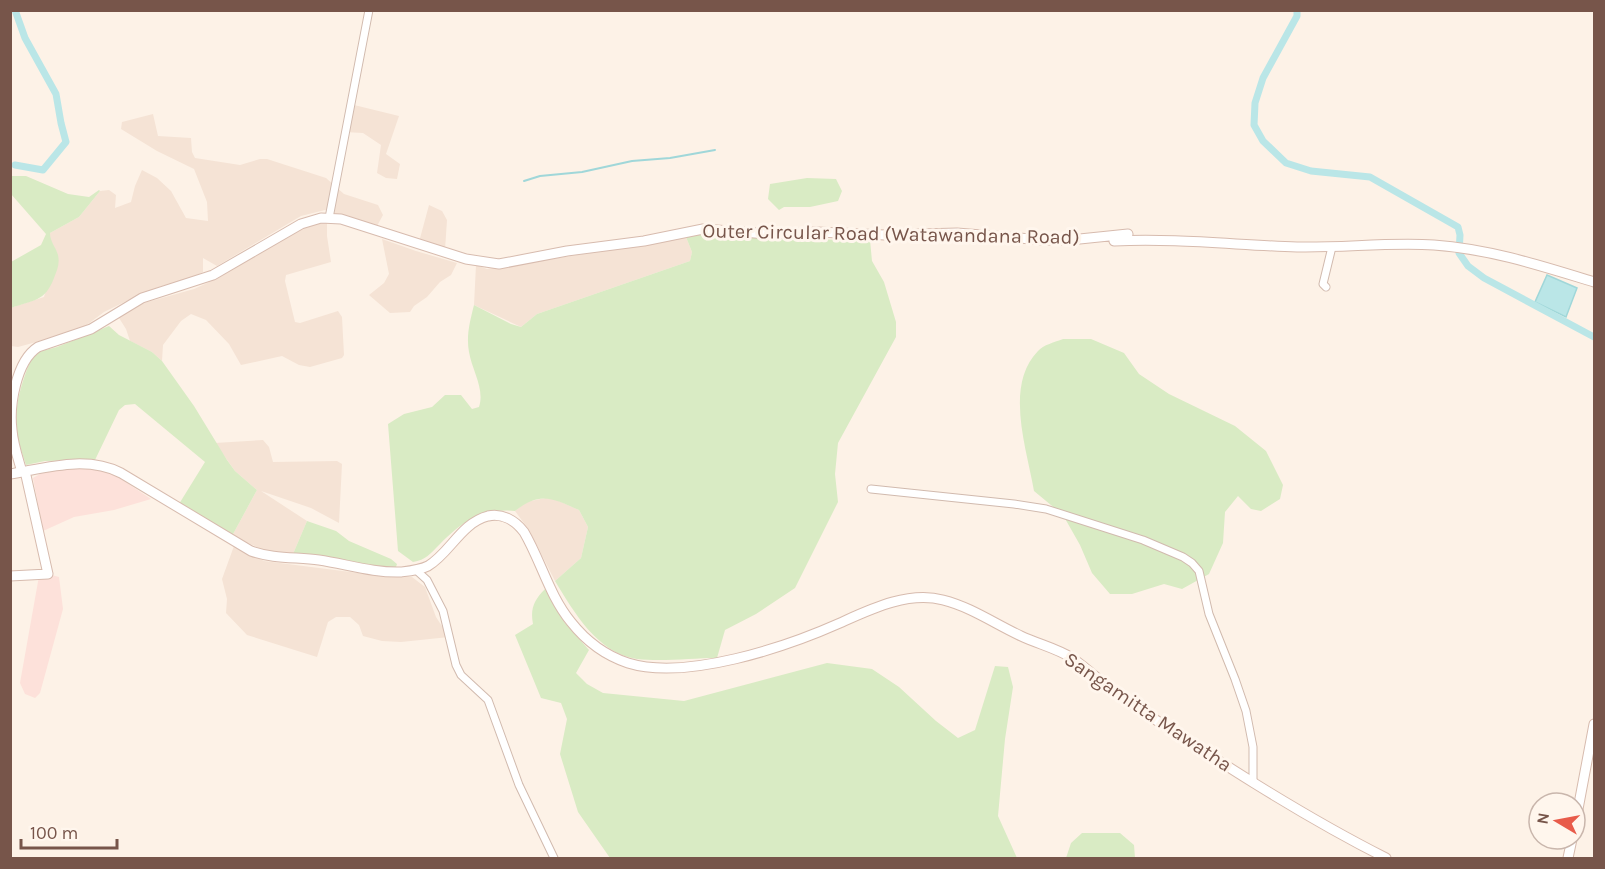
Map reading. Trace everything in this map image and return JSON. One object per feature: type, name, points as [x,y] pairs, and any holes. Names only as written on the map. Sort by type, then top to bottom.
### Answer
[{"type":"main road","name":"Outer Circular Road (Watawandana Road)","points":[[10,576],[48,574],[12,432],[12,412],[21,369],[32,351],[91,329],[142,298],[213,275],[313,219],[329,218],[348,222],[466,260],[493,264],[626,244],[710,228],[769,234],[817,232],[885,236],[957,233],[1043,240],[1070,240],[1128,234],[1114,241],[1158,239],[1332,247],[1404,244],[1450,247],[1520,260],[1594,282]]},
{"type":"main road","points":[[10,474],[80,463],[106,466],[256,553],[387,571],[416,570]]},
{"type":"main road","name":"Sangamitta Mawatha","points":[[416,570],[432,562],[466,529],[479,520],[492,516],[506,517],[524,531],[556,599],[572,623],[588,640],[615,658],[631,664],[651,667],[721,661],[787,645],[896,602],[916,598],[944,600],[961,605],[1021,636],[1070,657],[1121,697],[1253,783],[1386,858]]},
{"type":"main road","points":[[1581,791],[1594,724]]},
{"type":"street","points":[[329,218],[369,10]]},
{"type":"street","points":[[1326,287],[1323,284],[1332,247]]},
{"type":"street","points":[[871,489],[1046,509],[1143,540],[1192,563],[1199,571],[1209,614],[1246,711],[1253,747],[1253,783]]},
{"type":"street","points":[[416,570],[435,592],[461,675],[488,700],[519,785],[554,858]]},
{"type":"shaded area","points":[[350,104],[399,116],[386,154],[400,164],[397,179],[386,178],[377,173],[381,145],[363,133],[344,132]]},
{"type":"shaded area","points":[[153,114],[158,136],[191,138],[195,158],[240,165],[267,159],[326,178],[344,194],[378,205],[383,215],[376,228],[325,210],[301,216],[217,266],[203,258],[203,272],[187,280],[141,294],[104,312],[80,330],[18,347],[11,346],[10,308],[44,297],[57,253],[50,239],[50,233],[79,217],[100,191],[109,190],[116,195],[115,208],[131,202],[142,170],[157,178],[171,191],[186,218],[208,221],[207,202],[194,169],[157,151],[121,129],[122,122]]},
{"type":"shaded area","points":[[429,205],[442,211],[447,220],[445,250],[419,242]]},
{"type":"shaded area","points":[[327,221],[331,262],[286,275],[285,281],[295,322],[300,323],[338,311],[342,317],[344,355],[342,358],[310,367],[299,365],[282,356],[241,365],[229,344],[206,320],[191,314],[181,321],[163,345],[162,361],[152,352],[130,341],[119,318],[129,310],[144,303],[194,289],[218,278],[305,226]]},
{"type":"shaded area","points":[[686,237],[692,252],[690,261],[537,314],[521,327],[474,305],[476,265],[487,269]]},
{"type":"shaded area","points":[[382,239],[457,263],[451,275],[440,282],[410,312],[390,313],[369,295],[384,283],[389,274]]},
{"type":"shaded area","points":[[263,440],[269,447],[273,462],[337,461],[342,464],[339,523],[311,508],[261,491],[307,521],[293,554],[266,551],[232,536],[257,490],[235,471],[215,443]]},
{"type":"shaded area","points":[[93,468],[109,471],[151,499],[114,510],[74,517],[43,531],[33,478],[47,470]]},
{"type":"shaded area","points":[[550,497],[579,510],[588,527],[581,558],[555,581],[529,530],[515,511],[526,502]]},
{"type":"shaded area","points":[[234,546],[264,561],[382,576],[412,577],[425,587],[436,617],[449,637],[401,642],[382,641],[363,636],[359,625],[350,617],[336,617],[328,622],[317,657],[247,635],[226,613],[227,599],[222,579]]},
{"type":"shaded area","points":[[48,574],[59,577],[63,609],[40,693],[35,698],[25,694],[20,683],[39,576]]},
{"type":"green space","points":[[11,176],[26,176],[68,194],[89,197],[100,191],[79,217],[50,233],[59,261],[47,292],[37,299],[11,308],[11,262],[41,245],[46,234],[11,194]]},
{"type":"green space","points":[[807,178],[836,179],[842,191],[838,201],[810,207],[784,207],[779,210],[768,199],[770,184]]},
{"type":"green space","points":[[701,232],[766,239],[870,240],[872,261],[884,282],[896,322],[896,337],[838,443],[835,474],[838,502],[795,588],[756,614],[725,630],[717,658],[647,660],[623,655],[598,640],[579,618],[555,581],[581,558],[588,527],[579,510],[561,502],[546,498],[539,499],[515,511],[482,514],[456,529],[421,560],[413,562],[398,551],[388,424],[404,414],[432,407],[445,395],[461,395],[472,409],[479,407],[479,386],[468,346],[474,305],[521,327],[537,314],[690,261],[692,252],[686,237]]},
{"type":"green space","points":[[109,326],[119,335],[152,352],[162,361],[235,471],[257,490],[232,536],[179,504],[205,462],[135,404],[125,405],[119,410],[95,460],[45,461],[26,465],[18,437],[16,412],[23,382],[34,353],[57,347]]},
{"type":"green space","points":[[1063,339],[1091,339],[1124,353],[1139,374],[1169,394],[1235,426],[1266,451],[1283,485],[1280,499],[1261,511],[1251,509],[1238,496],[1225,512],[1223,543],[1209,574],[1182,589],[1164,584],[1132,594],[1110,594],[1092,573],[1063,515],[1034,491],[1023,437],[1020,400],[1022,382],[1028,365],[1038,351],[1046,345]]},
{"type":"green space","points":[[307,521],[336,531],[349,541],[391,559],[397,564],[395,570],[293,554]]},
{"type":"green space","points":[[545,589],[565,623],[589,650],[576,673],[587,684],[603,693],[684,701],[827,663],[872,669],[899,687],[958,738],[975,730],[995,666],[1008,667],[1013,687],[1005,739],[998,816],[1017,858],[610,858],[578,812],[560,754],[567,719],[561,703],[541,698],[515,635],[533,624],[534,605]]},
{"type":"green space","points":[[1082,833],[1120,833],[1134,845],[1135,858],[1066,858],[1071,843]]},
{"type":"water","points":[[1547,275],[1577,288],[1566,317],[1535,302]]},
{"type":"waterway","points":[[15,10],[25,38],[56,94],[66,142],[43,170],[15,165]]},
{"type":"waterway","points":[[1297,10],[1297,16],[1263,78],[1255,103],[1254,125],[1263,141],[1286,163],[1311,171],[1370,177],[1458,227],[1459,253],[1468,266],[1484,278],[1594,337]]},
{"type":"waterway","points":[[524,181],[540,176],[582,172],[632,161],[670,158],[715,150]]}]
